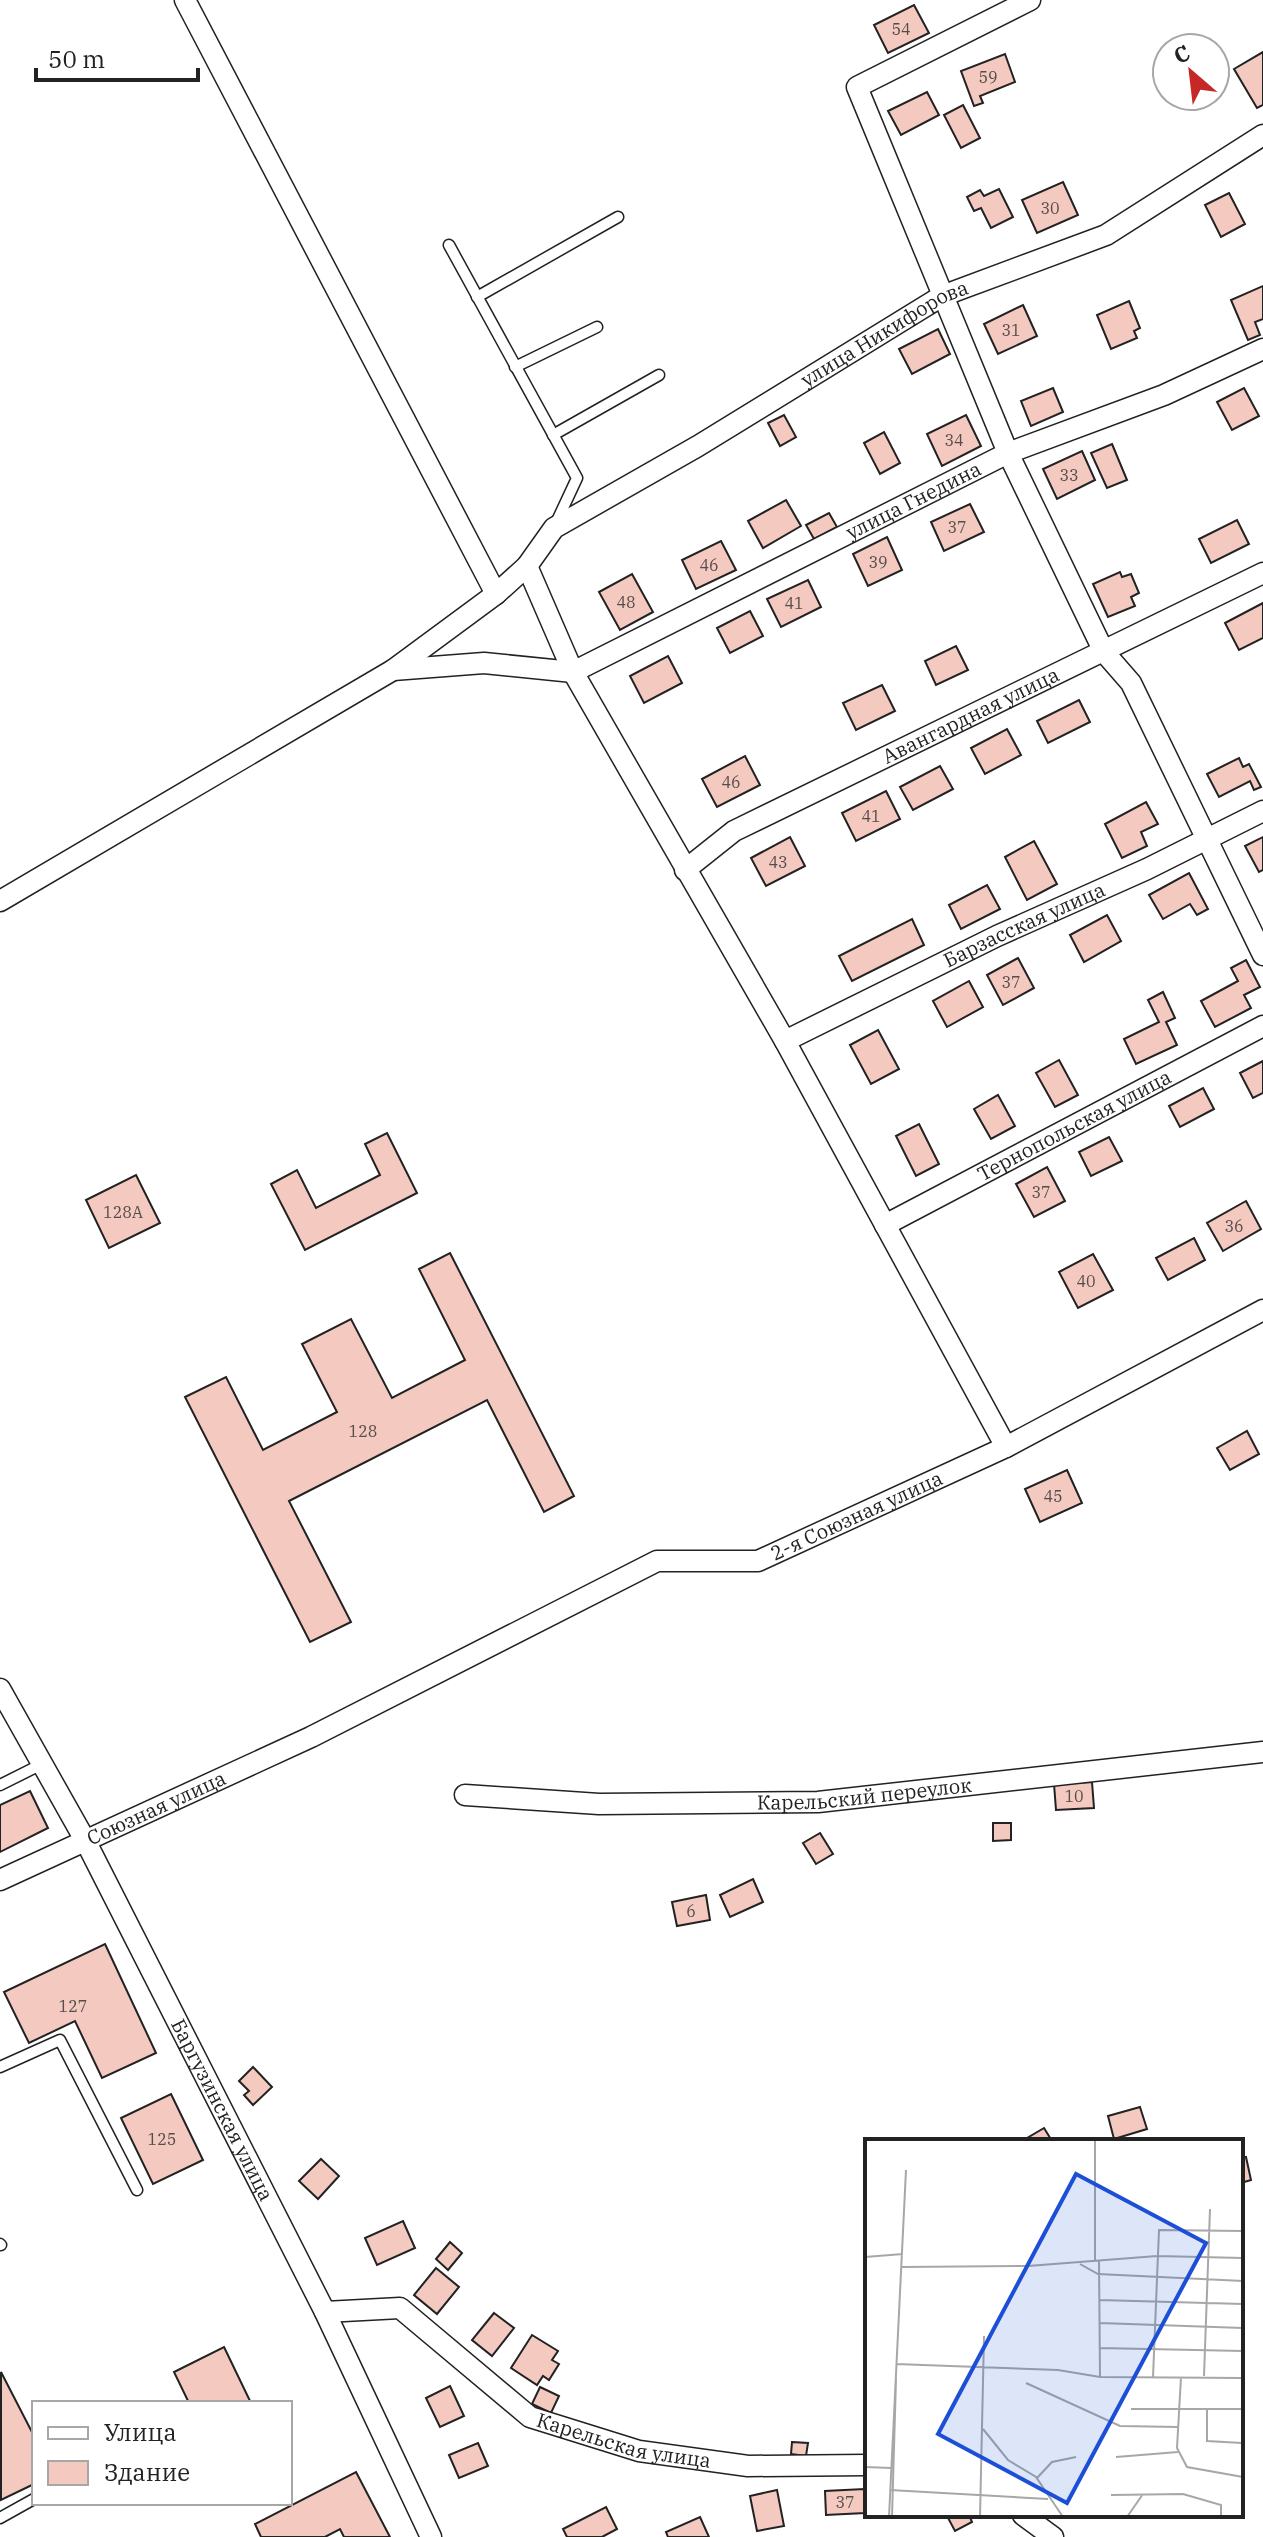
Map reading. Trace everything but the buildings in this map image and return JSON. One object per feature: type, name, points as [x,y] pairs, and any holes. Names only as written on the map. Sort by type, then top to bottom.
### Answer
[{"type":"street","points":[[185,0],[496,594]]},
{"type":"street","points":[[1030,0],[857,87],[1008,453],[1104,652],[1131,683],[1263,955]]},
{"type":"street","name":"улица Никифорова","points":[[0,901],[393,670],[496,594],[527,566],[554,528],[698,446],[942,296],[1106,235],[1263,135]]},
{"type":"street","name":"улица Гнедина","points":[[573,672],[1008,453],[1164,395],[1263,349]]},
{"type":"street","points":[[527,566],[573,672],[785,1041],[1006,1447]]},
{"type":"street","name":"Авангардная улица","points":[[685,870],[734,831],[1263,573]]},
{"type":"street","points":[[393,670],[484,663],[573,672]]},
{"type":"street","name":"Барзасская улица","points":[[785,1041],[997,936],[1263,811]]},
{"type":"street","name":"Тернопольская улица","points":[[885,1225],[1263,1026]]},
{"type":"street","name":"2-я Союзная улица","points":[[311,1737],[657,1561],[758,1561],[1006,1447],[1263,1310]]},
{"type":"street","name":"Баргузинская улица","points":[[0,1689],[85,1840],[325,2312],[431,2537]]},
{"type":"street","name":"Союзная улица","points":[[0,1880],[311,1737]]},
{"type":"street","name":"Карельский переулок","points":[[465,1795],[599,1804],[818,1802],[1263,1752]]},
{"type":"street","name":"Карельская улица","points":[[325,2312],[400,2308],[530,2417],[639,2451],[748,2466],[865,2465]]},
{"type":"street","points":[[1026,2517],[1053,2537]]},
{"type":"lane","points":[[477,297],[618,217]]},
{"type":"lane","points":[[449,245],[577,478],[554,528]]},
{"type":"lane","points":[[515,367],[597,327]]},
{"type":"lane","points":[[553,435],[659,375]]},
{"type":"lane","points":[[0,1785],[44,1763]]},
{"type":"lane","points":[[0,2067],[60,2040],[137,2190]]},
{"type":"lane","points":[[0,2518],[32,2500]]}]
